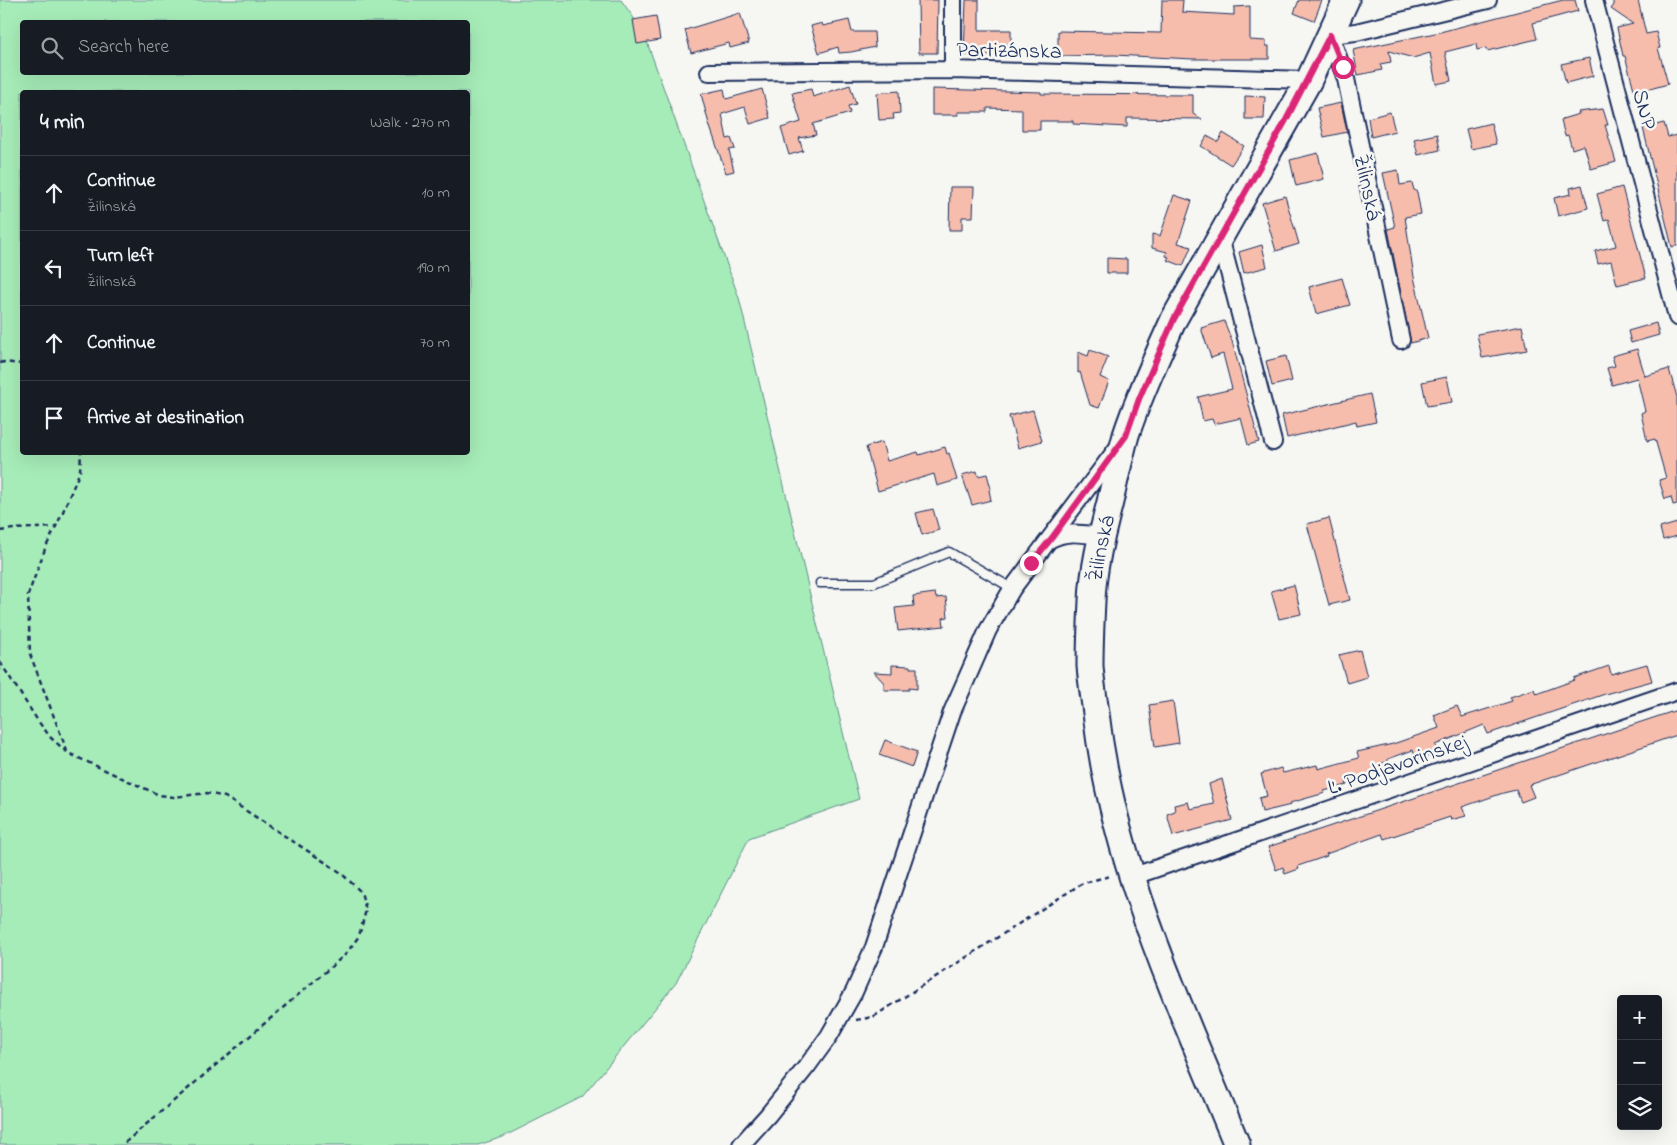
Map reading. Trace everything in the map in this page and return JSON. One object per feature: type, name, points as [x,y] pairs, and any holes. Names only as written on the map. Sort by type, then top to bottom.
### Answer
[{"type":"main road","name":"Žilinská","points":[[1237,1145],[1187,1024],[1121,876],[1112,809],[1100,749],[1090,667],[1092,598],[1101,536],[1126,436],[1139,399],[1167,335],[1309,80],[1346,0]]},
{"type":"street","points":[[953,0],[953,70]]},
{"type":"street","points":[[1330,35],[1356,32],[1488,0]]},
{"type":"street","name":"SNP","points":[[1594,0],[1677,317]]},
{"type":"street","name":"Žilinská","points":[[1330,35],[1346,79],[1401,340]]},
{"type":"street","name":"Partizánska","points":[[709,72],[953,70],[1309,80]]},
{"type":"street","points":[[1220,237],[1274,442]]},
{"type":"street","points":[[741,1145],[808,1065],[854,992],[874,947],[952,712],[988,630],[1012,589],[1126,436]]},
{"type":"street","points":[[1051,539],[1068,533],[1101,536]]},
{"type":"street","name":"Ľ. Podjavorinskej","points":[[1121,876],[1677,691]]},
{"type":"lane","points":[[820,583],[874,583],[949,552],[1012,589]]},
{"type":"path","points":[[0,363],[20,364]]},
{"type":"path","points":[[68,753],[30,654],[28,595],[45,549],[80,471],[81,455]]},
{"type":"path","points":[[0,531],[56,527]]},
{"type":"path","points":[[0,662],[38,721],[51,738],[68,753],[159,795],[174,797],[206,793],[225,798],[340,872],[361,892],[366,910],[359,936],[346,954],[122,1145]]},
{"type":"path","points":[[848,1022],[872,1017],[1081,884],[1098,878],[1121,876]]},
{"type":"green space","points":[[0,0],[621,0],[643,31],[739,298],[859,799],[749,838],[676,983],[582,1097],[503,1137],[478,1145],[0,1145]]},
{"type":"building","points":[[918,0],[938,0],[937,53],[919,53]]},
{"type":"building","points":[[966,0],[979,0],[979,30],[1011,30],[1011,55],[964,55]]},
{"type":"building","points":[[1162,0],[1183,0],[1182,12],[1234,15],[1234,7],[1250,6],[1250,40],[1266,41],[1266,46],[1269,46],[1269,59],[1193,59],[1114,55],[1058,56],[1058,31],[1161,33]]},
{"type":"building","points":[[1299,0],[1322,0],[1314,21],[1294,13]]},
{"type":"building","points":[[1563,0],[1575,0],[1578,11],[1533,23],[1537,39],[1487,51],[1486,48],[1477,50],[1476,44],[1445,52],[1451,81],[1436,84],[1430,53],[1413,58],[1389,51],[1391,62],[1380,64],[1382,70],[1358,75],[1353,50],[1440,32]]},
{"type":"building","points":[[1612,0],[1638,0],[1646,34],[1656,32],[1660,48],[1658,48],[1668,84],[1635,93],[1625,56],[1623,56],[1617,28],[1633,24],[1611,9],[1614,5]]},
{"type":"building","points":[[740,13],[749,43],[730,48],[729,43],[691,53],[685,30]]},
{"type":"building","points":[[656,16],[660,40],[637,44],[633,20]]},
{"type":"building","points":[[849,20],[852,32],[874,32],[875,47],[839,53],[838,47],[819,53],[811,26],[822,23],[823,26]]},
{"type":"building","points":[[1589,58],[1593,76],[1566,83],[1561,64]]},
{"type":"building","points":[[850,85],[856,104],[848,106],[850,113],[813,124],[816,135],[799,138],[803,151],[789,155],[781,128],[801,122],[792,93],[811,89],[813,97]]},
{"type":"building","points":[[724,89],[726,99],[762,89],[770,118],[750,124],[745,107],[722,114],[727,139],[731,138],[735,149],[729,150],[734,171],[726,173],[701,94]]},
{"type":"building","points":[[932,89],[1041,92],[1041,94],[1193,95],[1193,114],[1202,119],[1127,118],[1127,127],[1073,124],[1073,121],[1040,121],[1040,130],[1022,130],[1022,109],[987,108],[987,112],[958,112],[958,115],[932,115]]},
{"type":"building","points":[[899,91],[900,113],[893,114],[894,119],[879,120],[877,93]]},
{"type":"building","points":[[1245,96],[1265,97],[1264,119],[1245,119]]},
{"type":"building","points":[[1341,103],[1347,132],[1324,137],[1317,108]]},
{"type":"building","points":[[1603,109],[1608,125],[1605,125],[1616,162],[1591,169],[1584,145],[1572,149],[1568,135],[1565,136],[1561,121],[1562,119],[1579,114],[1578,112]]},
{"type":"building","points":[[1390,112],[1395,131],[1371,137],[1368,118]]},
{"type":"building","points":[[1491,123],[1496,144],[1471,149],[1466,129]]},
{"type":"building","points":[[1664,123],[1668,137],[1677,135],[1677,246],[1672,247],[1643,128]]},
{"type":"building","points":[[1223,133],[1244,146],[1231,165],[1201,146],[1207,136],[1218,142]]},
{"type":"building","points":[[1437,134],[1440,150],[1418,155],[1414,139]]},
{"type":"building","points":[[1318,153],[1324,179],[1296,186],[1290,160]]},
{"type":"building","points":[[1398,170],[1400,185],[1412,183],[1414,190],[1417,192],[1421,214],[1405,217],[1414,277],[1428,338],[1411,343],[1388,229],[1395,227],[1383,173]]},
{"type":"building","points":[[1582,185],[1588,208],[1558,216],[1554,198],[1571,194],[1570,188]]},
{"type":"building","points":[[950,187],[974,187],[973,217],[962,217],[962,230],[949,230]]},
{"type":"building","points":[[1622,187],[1646,278],[1617,285],[1611,261],[1598,264],[1595,251],[1616,246],[1609,219],[1604,221],[1597,194]]},
{"type":"building","points":[[1174,195],[1192,201],[1178,243],[1191,247],[1183,266],[1167,260],[1169,257],[1166,256],[1167,252],[1152,248],[1152,234],[1160,236]]},
{"type":"building","points":[[1285,196],[1299,244],[1276,251],[1262,203]]},
{"type":"building","points":[[1262,245],[1267,267],[1244,273],[1239,252]]},
{"type":"building","points":[[1107,258],[1127,259],[1127,273],[1107,273]]},
{"type":"building","points":[[1342,278],[1350,305],[1316,314],[1309,287]]},
{"type":"building","points":[[1224,321],[1232,341],[1259,442],[1248,445],[1241,418],[1214,424],[1212,419],[1203,421],[1198,397],[1232,389],[1223,354],[1211,358],[1201,328]]},
{"type":"building","points":[[1656,323],[1659,335],[1631,343],[1628,331]]},
{"type":"building","points":[[1522,326],[1527,350],[1482,358],[1477,334]]},
{"type":"building","points":[[1637,349],[1645,376],[1669,369],[1677,397],[1677,504],[1673,505],[1671,497],[1665,499],[1659,480],[1666,478],[1655,439],[1647,441],[1641,413],[1645,411],[1637,378],[1612,385],[1607,368],[1615,366],[1612,356]]},
{"type":"building","points":[[1090,350],[1108,357],[1100,377],[1109,381],[1099,408],[1090,405],[1080,372],[1078,373],[1078,352],[1088,356]]},
{"type":"building","points":[[1286,356],[1292,381],[1272,386],[1266,361]]},
{"type":"building","points":[[1447,377],[1452,402],[1427,406],[1422,382]]},
{"type":"building","points":[[1370,394],[1376,422],[1357,426],[1356,421],[1287,438],[1282,415]]},
{"type":"building","points":[[1033,410],[1042,441],[1018,448],[1009,416]]},
{"type":"building","points":[[882,442],[887,461],[918,452],[919,455],[945,447],[947,454],[949,453],[957,480],[937,486],[934,474],[878,491],[866,447]]},
{"type":"building","points":[[977,471],[978,476],[987,474],[991,489],[989,490],[991,500],[972,505],[962,475]]},
{"type":"building","points":[[933,509],[939,530],[922,535],[916,513]]},
{"type":"building","points":[[1329,518],[1350,600],[1329,605],[1307,524]]},
{"type":"building","points":[[1677,523],[1677,536],[1663,540],[1660,528]]},
{"type":"building","points":[[1294,585],[1301,614],[1279,619],[1271,591]]},
{"type":"building","points":[[935,593],[936,598],[946,597],[948,617],[943,618],[944,626],[898,631],[895,608],[914,606],[913,596]]},
{"type":"building","points":[[1360,650],[1367,677],[1347,683],[1339,655]]},
{"type":"building","points":[[1647,664],[1652,681],[1605,694],[1488,734],[1484,725],[1435,745],[1438,753],[1416,760],[1413,750],[1382,763],[1383,771],[1346,781],[1347,785],[1290,803],[1291,805],[1262,812],[1259,798],[1267,796],[1261,774],[1281,768],[1283,773],[1317,765],[1318,769],[1359,758],[1357,752],[1393,744],[1439,728],[1434,715],[1457,706],[1462,717],[1512,701],[1510,697],[1534,689],[1536,694],[1609,666],[1611,674]]},
{"type":"building","points":[[892,665],[917,668],[917,689],[884,690],[884,683],[874,672],[892,673]]},
{"type":"building","points":[[1173,701],[1179,743],[1155,747],[1149,705]]},
{"type":"building","points":[[1677,710],[1677,735],[1529,785],[1534,797],[1521,802],[1516,790],[1503,793],[1462,807],[1466,816],[1451,820],[1450,817],[1384,839],[1382,834],[1326,854],[1327,856],[1298,866],[1299,869],[1285,874],[1283,867],[1276,870],[1268,847]]},
{"type":"building","points":[[885,740],[917,752],[912,767],[879,755]]},
{"type":"building","points":[[1222,779],[1232,820],[1173,836],[1167,814],[1175,811],[1174,805],[1188,802],[1190,809],[1214,804],[1209,784]]},
{"type":"route","points":[[1031,563],[1051,539],[1126,436],[1139,399],[1174,319],[1309,80],[1330,35],[1343,67]]}]
